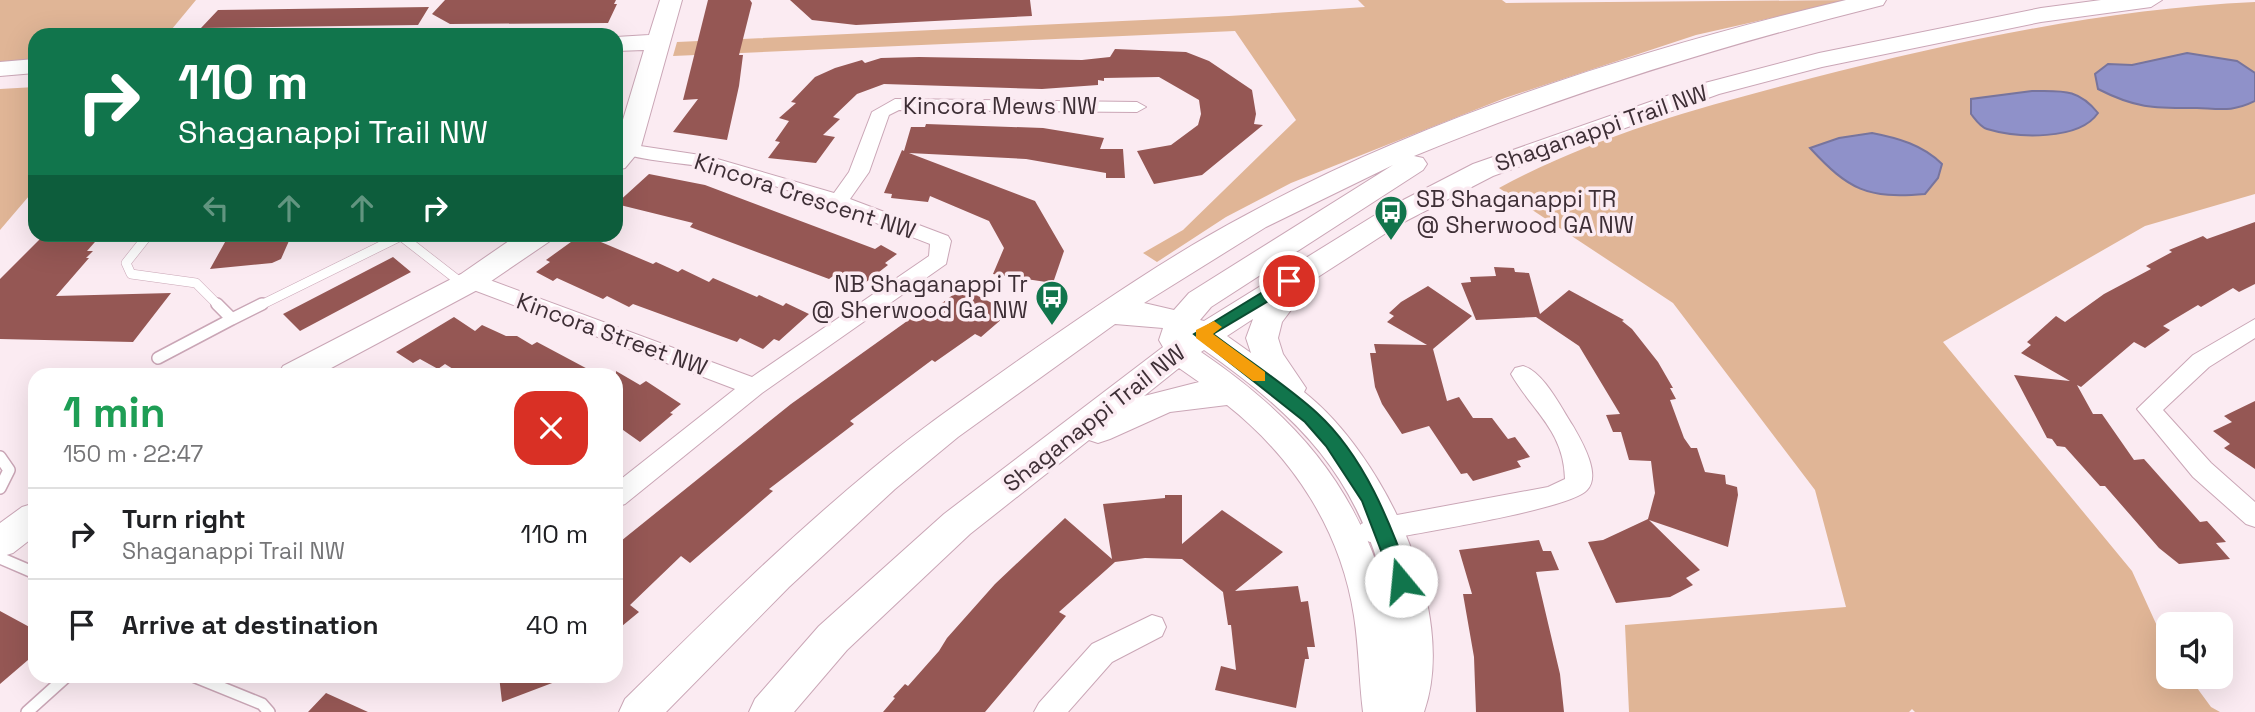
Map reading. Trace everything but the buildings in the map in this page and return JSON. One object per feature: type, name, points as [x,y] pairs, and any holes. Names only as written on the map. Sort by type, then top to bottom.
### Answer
[{"type":"main road","points":[[623,147],[671,0]]},
{"type":"main road","name":"Shaganappi Trail NW","points":[[639,712],[820,536],[922,447],[1109,313],[1202,254],[1335,181],[1582,80],[1713,40],[1875,0]]},
{"type":"main road","name":"Shaganappi Trail NW","points":[[769,712],[843,629],[957,524],[1052,452],[1187,336],[1311,268],[1390,218],[1483,170],[1710,89],[1819,60],[1944,33],[2151,0]]},
{"type":"main road","points":[[623,44],[657,42]]},
{"type":"main road","points":[[0,69],[28,67]]},
{"type":"main road","points":[[0,80],[28,78]]},
{"type":"main road","points":[[1187,336],[1200,300],[1480,121]]},
{"type":"main road","points":[[305,368],[467,283],[528,242]]},
{"type":"main road","points":[[1311,268],[1263,323],[1261,336],[1266,355],[1352,468],[1366,531],[1370,601],[1383,712]]},
{"type":"main road","points":[[1109,313],[1138,311],[1187,336],[1311,417]]},
{"type":"main road","points":[[1187,336],[1237,393],[1301,455],[1335,506],[1366,531],[1403,587],[1412,638],[1414,678],[1404,712]]},
{"type":"main road","points":[[1052,452],[1158,402],[1185,394],[1237,393]]},
{"type":"main road","points":[[0,542],[28,522]]},
{"type":"street","name":"Kincora Mews NW","points":[[838,202],[859,172],[881,112],[895,104],[1137,107]]},
{"type":"street","name":"Kincora Crescent NW","points":[[623,150],[670,153],[838,202],[941,241],[939,259],[754,387],[623,491]]},
{"type":"street","name":"Kincora Street NW","points":[[467,283],[754,387]]},
{"type":"street","points":[[2255,327],[2201,361],[2149,409],[2202,470],[2255,517]]},
{"type":"street","points":[[1366,531],[1552,496],[1578,484],[1577,455],[1549,409],[1523,374]]},
{"type":"street","points":[[1049,712],[1102,653],[1152,627]]},
{"type":"lane","points":[[143,242],[126,263],[131,274],[195,283],[232,319]]},
{"type":"lane","points":[[158,358],[389,242]]},
{"type":"lane","points":[[412,242],[467,283]]},
{"type":"lane","points":[[0,457],[9,470],[0,488]]},
{"type":"lane","points":[[0,558],[28,570]]},
{"type":"lane","points":[[27,712],[59,683]]},
{"type":"lane","points":[[210,683],[262,704],[269,712]]},
{"type":"shaded area","points":[[0,0],[196,0],[173,28],[28,28],[28,60],[0,62]]},
{"type":"shaded area","points":[[1358,0],[1502,0],[1506,3],[1851,0],[1696,35],[1505,98],[1291,183],[1226,217],[1157,262],[1143,253],[1183,230],[1296,120],[1235,31],[673,56],[677,42],[1365,7]]},
{"type":"shaded area","points":[[2255,2],[2255,194],[2145,226],[1943,342],[2132,571],[2156,624],[2156,689],[2198,689],[2211,707],[2220,712],[1915,712],[1912,709],[1909,712],[1629,712],[1625,625],[1846,607],[1815,490],[1673,303],[1499,188],[1575,152],[1652,123],[1812,78],[2032,29],[2087,19]]},
{"type":"shaded area","points":[[28,87],[28,197],[0,230],[0,89]]},
{"type":"water","points":[[2187,53],[2237,61],[2255,73],[2255,101],[2227,109],[2158,107],[2135,104],[2098,89],[2095,74],[2108,64],[2132,65]]},
{"type":"water","points":[[2032,91],[2061,91],[2076,95],[2098,113],[2077,129],[2047,135],[2014,134],[1987,129],[1971,114],[1971,99]]},
{"type":"water","points":[[1872,133],[1910,143],[1942,164],[1938,178],[1925,194],[1888,195],[1860,189],[1836,174],[1810,148],[1839,138]]},
{"type":"slow traffic","points":[[1214,327],[1202,334],[1259,376]]},
{"type":"place","name":"SB Shaganappi TR @ Sherwood GA NW","points":[[1391,242]]},
{"type":"place","name":"NB Shaganappi Tr @ Sherwood Ga NW","points":[[1052,327]]},
{"type":"route","points":[[1289,281],[1202,334],[1311,417],[1332,442],[1369,497],[1384,528],[1401,581]]}]
